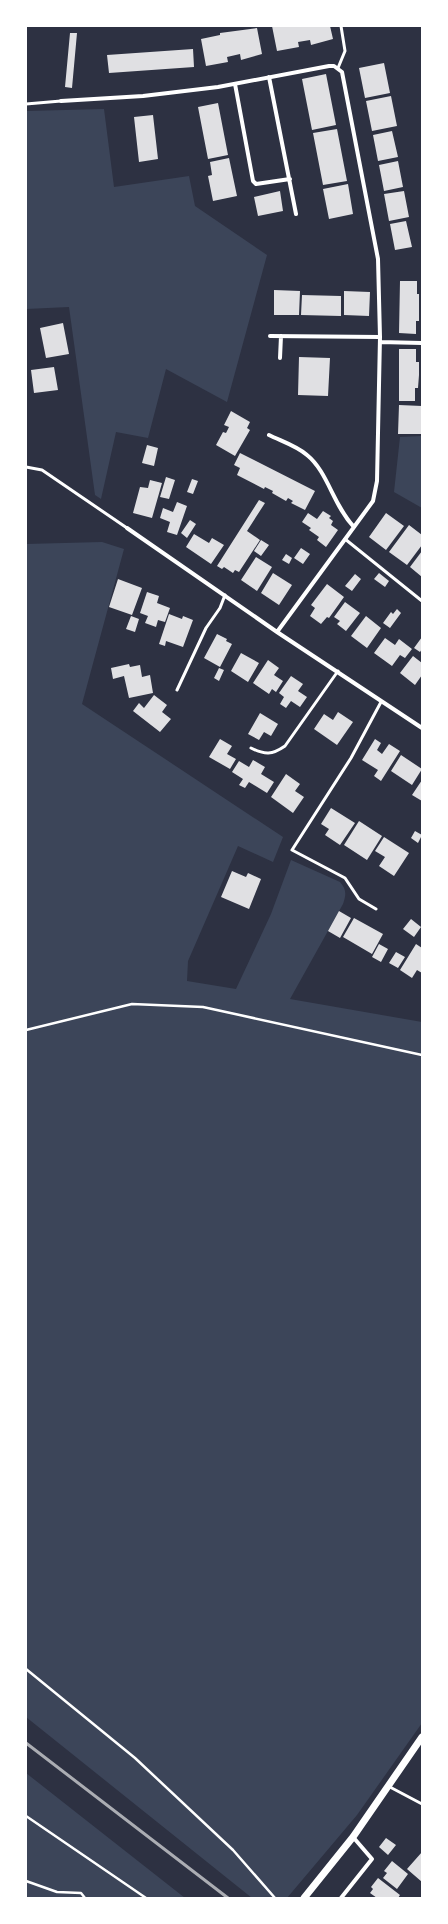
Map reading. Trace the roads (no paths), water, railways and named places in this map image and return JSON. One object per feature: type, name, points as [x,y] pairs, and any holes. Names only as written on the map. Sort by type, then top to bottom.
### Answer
[{"type":"street","points":[[61,101],[143,96],[236,84],[329,66],[338,68],[343,78],[375,234],[379,276],[380,340],[376,490],[373,501],[277,632]]},
{"type":"street","points":[[269,77],[296,214]]},
{"type":"street","points":[[236,84],[253,181],[256,184],[263,185],[290,180]]},
{"type":"street","points":[[270,336],[422,343]]},
{"type":"street","points":[[280,358],[281,336]]},
{"type":"street","points":[[269,435],[307,454],[320,468],[339,510],[354,527]]},
{"type":"street","points":[[127,528],[277,632],[422,728]]},
{"type":"street","points":[[304,1898],[353,1838],[422,1737]]},
{"type":"street","points":[[341,1898],[372,1859],[353,1838]]},
{"type":"lane","points":[[338,68],[345,52],[341,26]]},
{"type":"lane","points":[[26,104],[61,101]]},
{"type":"lane","points":[[26,467],[42,470],[127,528]]},
{"type":"lane","points":[[345,539],[422,601]]},
{"type":"lane","points":[[177,690],[206,628],[220,608],[225,595]]},
{"type":"lane","points":[[251,748],[268,754],[275,753],[285,746],[338,671]]},
{"type":"lane","points":[[376,909],[359,899],[345,878],[292,850],[351,758],[366,727],[381,702]]},
{"type":"lane","points":[[388,1786],[422,1804]]},
{"type":"railway","points":[[26,1743],[228,1898]]}]
